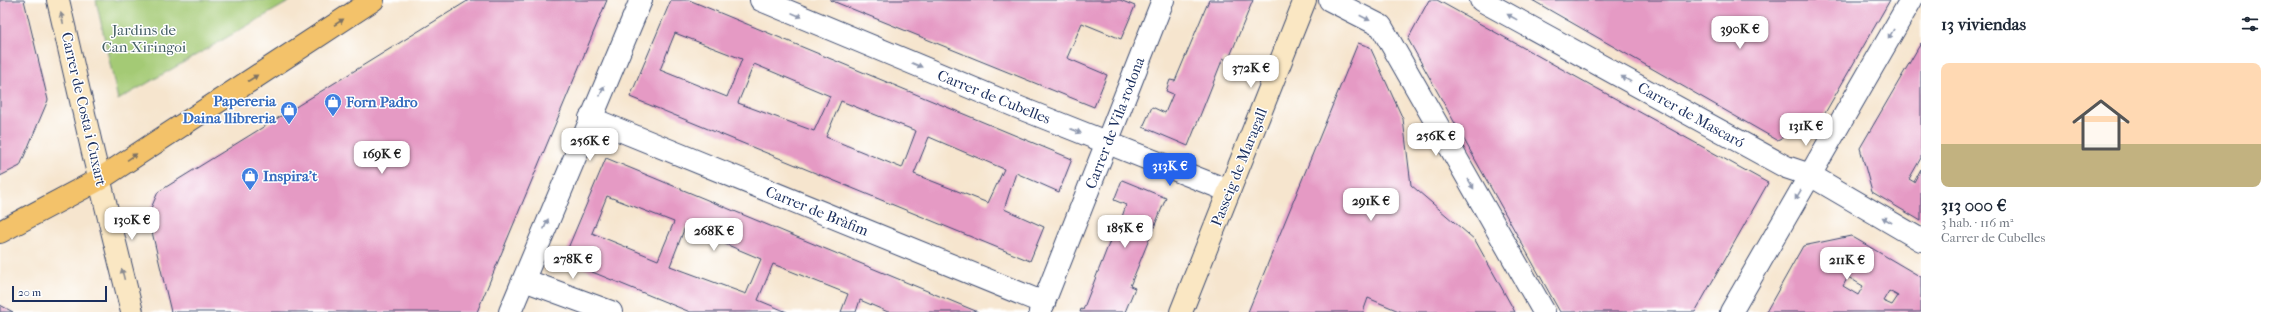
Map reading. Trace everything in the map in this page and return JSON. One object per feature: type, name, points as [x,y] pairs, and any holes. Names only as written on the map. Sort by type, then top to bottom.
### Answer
[{"type":"main road","points":[[0,232],[100,179],[373,0]]},
{"type":"street","name":"Carrer de Costa i Cuxart","points":[[58,0],[132,312]]},
{"type":"street","points":[[510,312],[590,118],[641,0]]},
{"type":"street","name":"Carrer de Cubelles","points":[[761,0],[1229,192]]},
{"type":"street","name":"Carrer de Vila-rodona","points":[[1042,308],[1163,0]]},
{"type":"street","name":"Passeig de Maragall","points":[[1181,312],[1305,0]]},
{"type":"street","points":[[1330,0],[1380,26],[1544,312]]},
{"type":"street","name":"Carrer de Mascaró","points":[[1481,0],[1786,167],[1810,175],[1921,240]]},
{"type":"street","points":[[1731,312],[1911,0]]},
{"type":"street","name":"Carrer de Bràfim","points":[[590,118],[1042,308]]},
{"type":"street","points":[[524,280],[611,312]]},
{"type":"green space","name":"Jardins de Can Xiringoi","points":[[96,0],[292,0],[118,100]]},
{"type":"building","points":[[0,0],[24,0],[48,100],[20,166],[0,176]]},
{"type":"building","points":[[469,0],[607,0],[477,312],[171,312],[148,215],[158,192]]},
{"type":"building","points":[[671,0],[689,0],[1072,159],[1059,192],[1016,173],[1004,209],[1044,227],[1030,261],[630,97]],"holes":[[[675,33],[742,59],[727,97],[660,70]],[[754,64],[830,96],[814,131],[738,103]],[[841,101],[916,131],[902,168],[826,137]],[[929,137],[1004,169],[988,203],[914,174]]]},
{"type":"building","points":[[830,0],[1120,0],[1135,6],[1121,39],[1082,23],[1067,58],[1107,75],[1094,107]]},
{"type":"building","points":[[1209,0],[1253,0],[1228,61],[1223,58],[1188,146],[1143,127],[1152,107],[1165,113],[1173,94],[1166,91],[1170,80],[1175,81]]},
{"type":"building","points":[[1429,0],[1437,0],[1768,183],[1695,312],[1560,312],[1408,39]]},
{"type":"building","points":[[1532,0],[1890,0],[1821,120],[1777,140]]},
{"type":"building","points":[[1358,43],[1370,47],[1403,119],[1411,185],[1475,240],[1515,312],[1401,312],[1368,298],[1363,312],[1248,312]]},
{"type":"building","points":[[1921,43],[1921,158],[1909,179],[1914,182],[1921,169],[1921,221],[1872,192],[1860,148]]},
{"type":"building","points":[[606,158],[978,312],[888,312],[860,300],[856,312],[841,312],[848,294],[773,264],[758,300],[787,312],[690,312],[563,260]],"holes":[[[607,196],[674,222],[658,260],[592,233]],[[685,227],[761,259],[746,294],[670,266]]]},
{"type":"building","points":[[1122,180],[1166,198],[1130,286],[1135,288],[1125,312],[1080,312],[1081,309],[1083,310],[1112,236],[1107,234],[1112,220],[1120,223],[1126,205],[1114,200]]},
{"type":"building","points":[[1851,236],[1921,277],[1921,312],[1766,312],[1803,246]],"holes":[[[1848,277],[1863,286],[1858,295],[1843,286]],[[1889,291],[1898,296],[1892,305],[1883,301]]]},
{"type":"building","points":[[0,305],[13,312],[0,312]]},
{"type":"place","name":"Forn Padro","points":[[333,117]]},
{"type":"place","name":"Papereria Daina llibreria","points":[[289,125]]},
{"type":"place","name":"Inspira't","points":[[250,191]]}]
